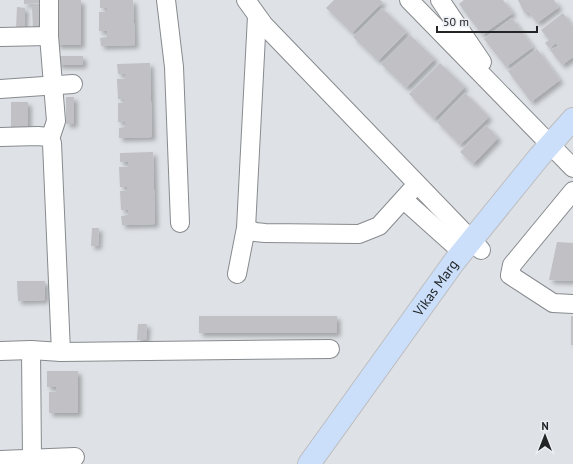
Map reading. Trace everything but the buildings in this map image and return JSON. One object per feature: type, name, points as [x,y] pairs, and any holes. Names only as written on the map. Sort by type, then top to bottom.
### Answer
[{"type":"main road","name":"Vikas Marg","points":[[309,464],[471,248],[564,151],[573,119]]},
{"type":"main road","name":"Vikas Marg","points":[[328,464],[471,248]]},
{"type":"street","points":[[49,0],[49,36],[56,121],[50,139],[54,152],[61,352]]},
{"type":"street","points":[[166,0],[174,67],[180,223]]},
{"type":"street","points":[[246,0],[257,16],[417,184],[471,248]]},
{"type":"street","points":[[409,0],[506,98],[564,151]]},
{"type":"street","points":[[440,0],[506,98]]},
{"type":"street","points":[[238,274],[246,228],[257,16]]},
{"type":"street","points":[[0,37],[49,36]]},
{"type":"street","points":[[0,89],[73,84]]},
{"type":"street","points":[[0,137],[38,136],[50,139]]},
{"type":"street","points":[[246,228],[255,232],[265,233],[359,234],[379,226],[417,184]]},
{"type":"street","points":[[573,190],[512,265],[510,272],[510,275],[516,281],[553,302],[573,304]]},
{"type":"street","points":[[404,200],[471,248]]},
{"type":"street","points":[[0,350],[61,352],[330,349]]},
{"type":"street","points":[[31,350],[32,459]]},
{"type":"street","points":[[0,460],[76,457]]}]
